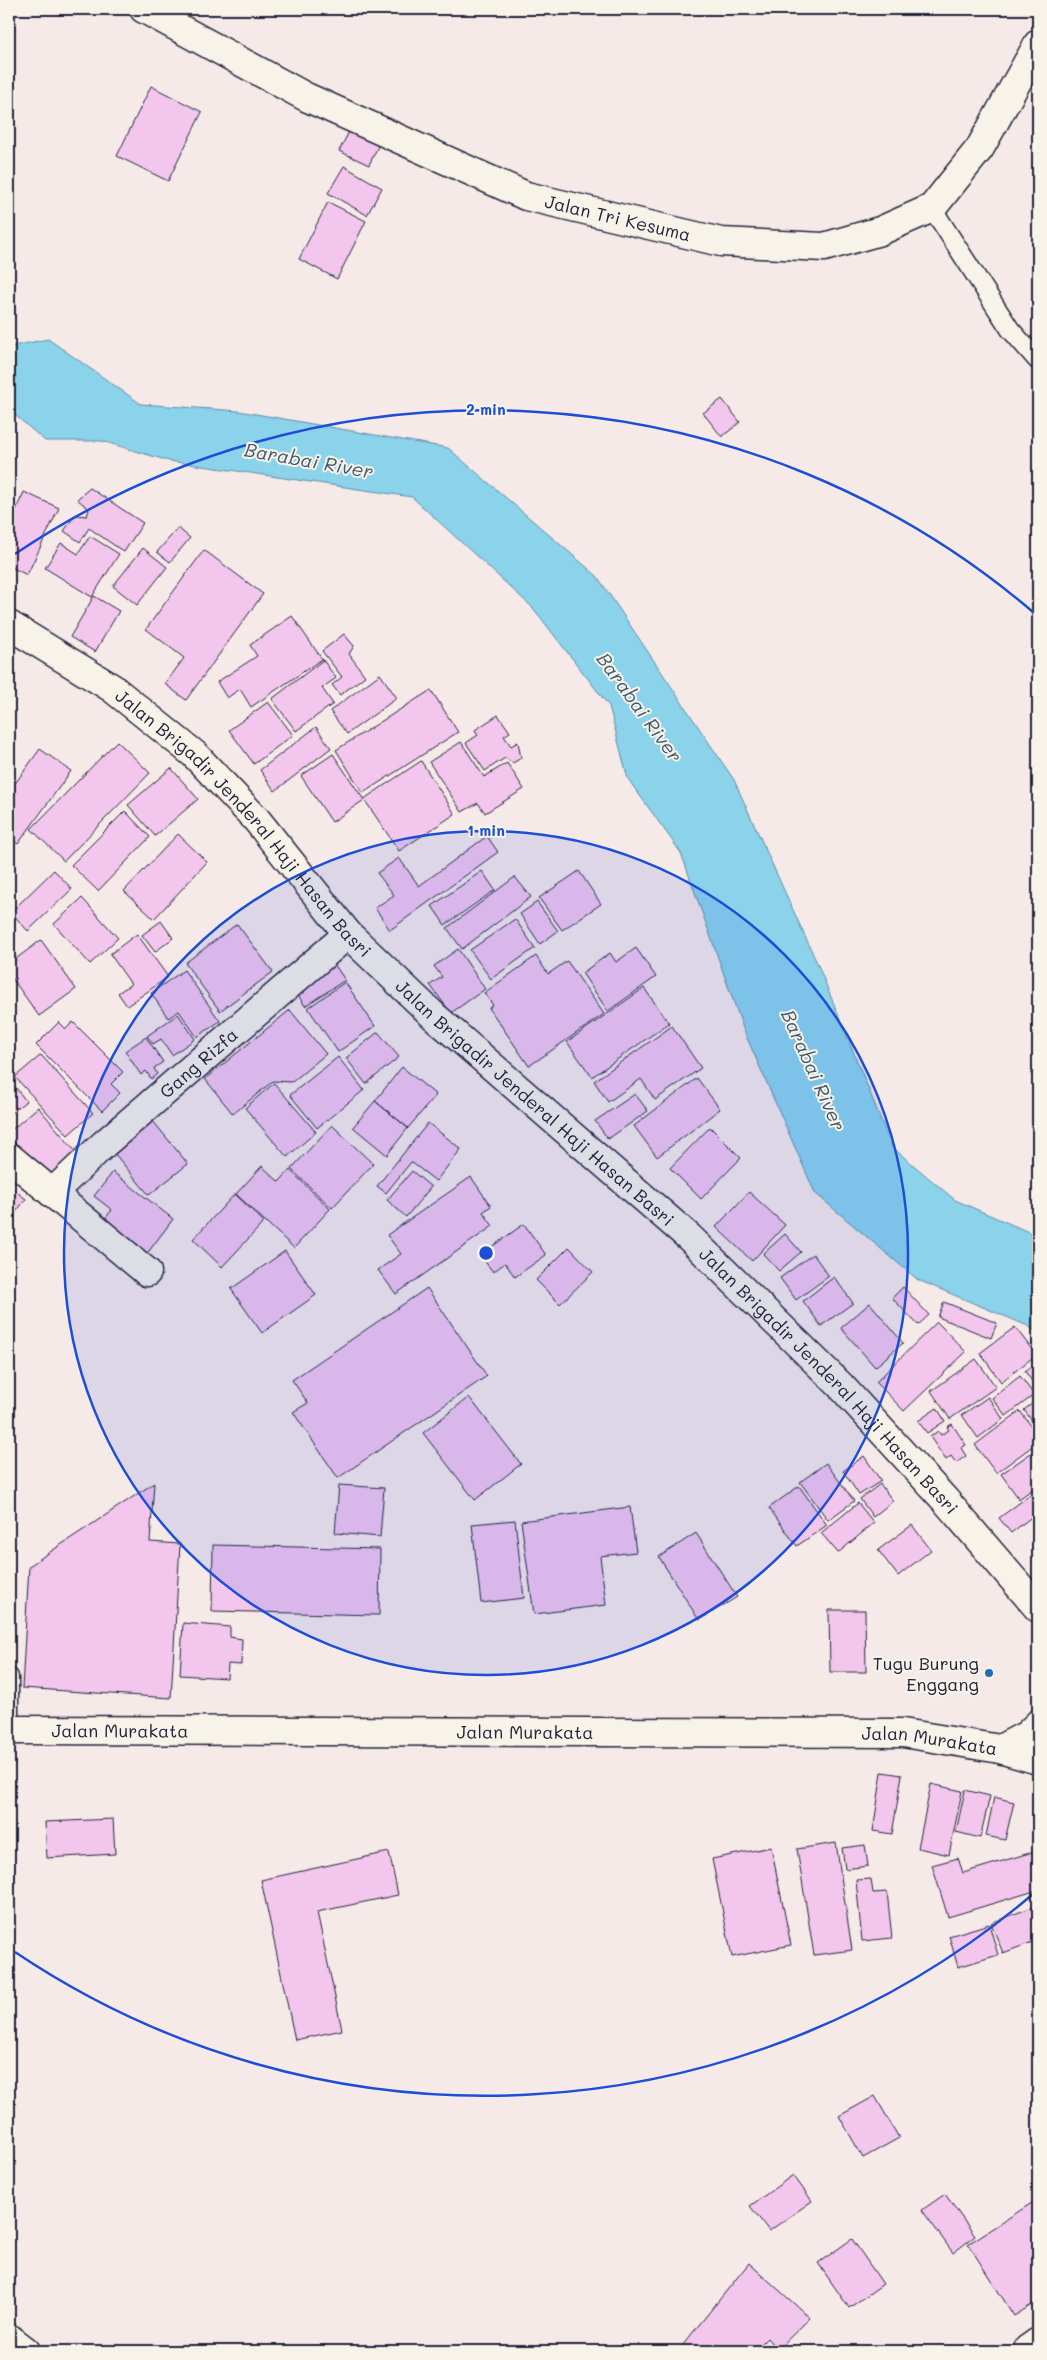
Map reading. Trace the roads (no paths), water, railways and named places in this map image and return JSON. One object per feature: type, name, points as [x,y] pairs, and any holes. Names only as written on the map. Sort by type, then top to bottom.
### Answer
[{"type":"main road","name":"Jalan Tri Kesuma","points":[[144,9],[306,96],[526,196],[721,242],[824,247],[880,231],[932,208],[980,148],[1038,44]]},
{"type":"main road","name":"Jalan Brigadir Jenderal Haji Hasan Basri","points":[[9,625],[112,688],[194,754],[256,820],[348,934],[434,1016],[690,1237],[840,1385],[946,1501],[1038,1608]]},
{"type":"main road","name":"Gang Rizfa","points":[[52,1193],[104,1144],[348,934]]},
{"type":"main road","points":[[9,1158],[147,1272]]},
{"type":"main road","points":[[1000,1749],[1027,1735],[1038,1724]]},
{"type":"main road","name":"Jalan Murakata","points":[[9,1730],[903,1733],[1000,1749],[1038,1760]]},
{"type":"main road","points":[[9,2338],[26,2351]]},
{"type":"lane","points":[[932,208],[1010,329],[1038,361]]},
{"type":"lane","points":[[9,1677],[9,1730]]},
{"type":"water","name":"Barabai River","points":[[48,339],[141,404],[239,411],[448,448],[597,576],[734,780],[818,965],[892,1147],[955,1200],[1038,1236],[1038,1333],[1028,1326],[918,1280],[815,1193],[744,1031],[681,853],[628,779],[609,706],[533,608],[412,497],[169,461],[102,441],[45,441],[9,410],[9,347]]},
{"type":"place","name":"Tugu Burung Enggang","points":[[989,1673]]}]
